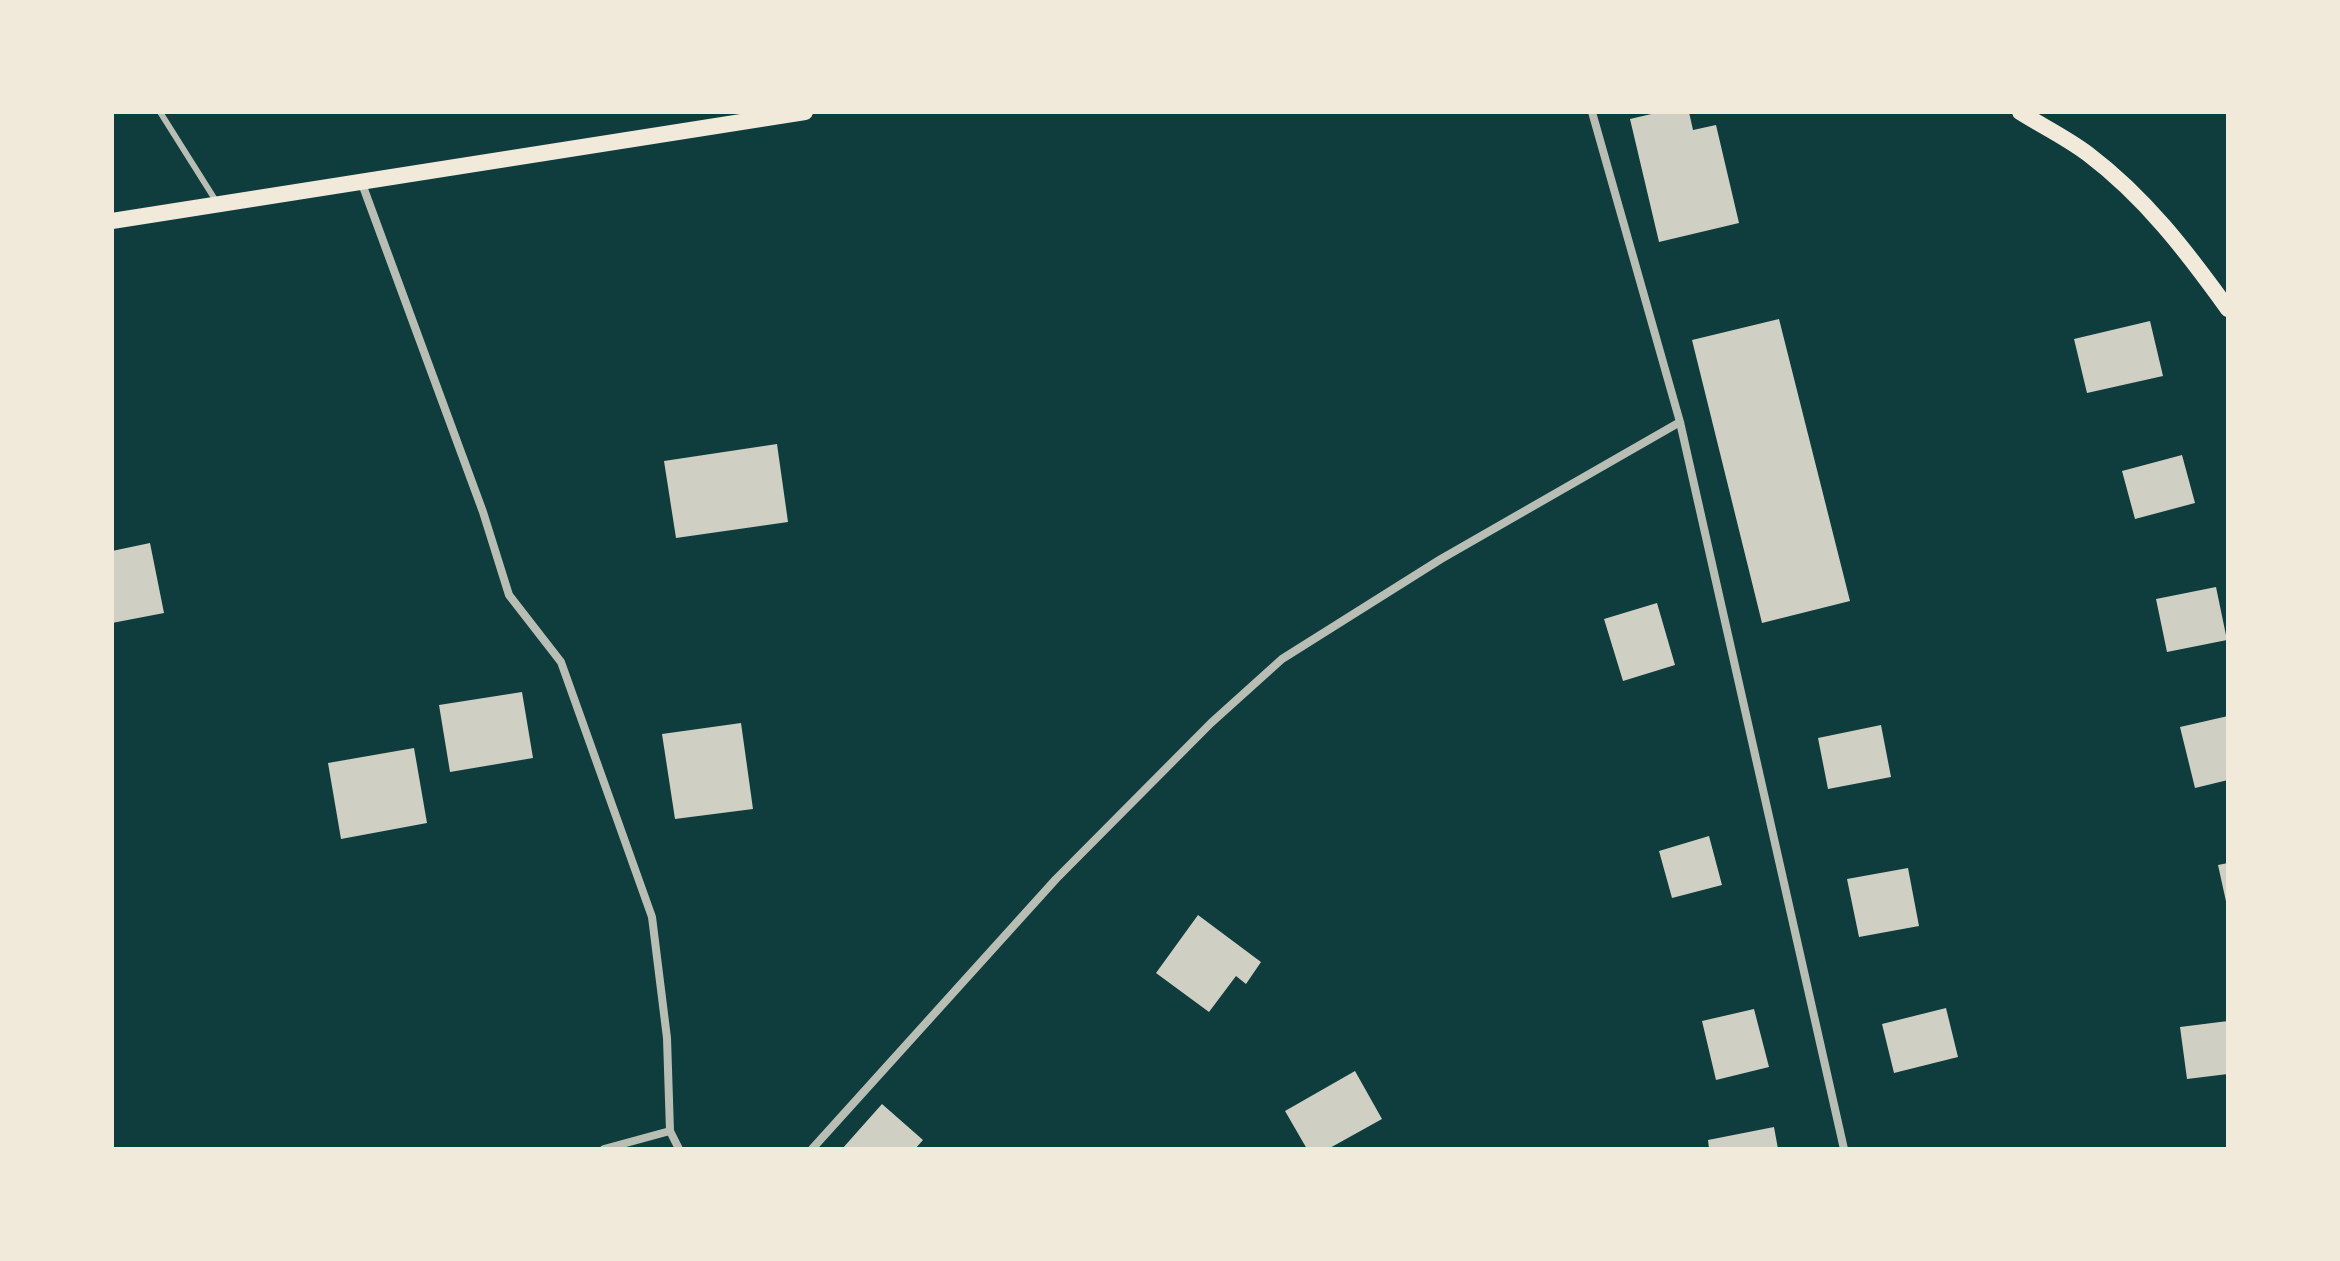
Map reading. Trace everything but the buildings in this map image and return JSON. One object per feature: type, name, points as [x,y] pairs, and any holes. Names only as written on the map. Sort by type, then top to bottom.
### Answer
[{"type":"main road","points":[[112,221],[805,112]]},
{"type":"main road","points":[[2020,112],[2087,154],[2139,198],[2184,248],[2228,309]]},
{"type":"street","points":[[1592,112],[1680,422],[1844,1149]]},
{"type":"street","points":[[361,181],[483,512],[509,595],[561,662],[652,917],[667,1038],[670,1131],[679,1149]]},
{"type":"street","points":[[812,1149],[1056,879],[1211,723],[1282,659],[1441,559],[1680,422]]},
{"type":"street","points":[[604,1149],[670,1131]]},
{"type":"lane","points":[[160,112],[218,204]]}]
